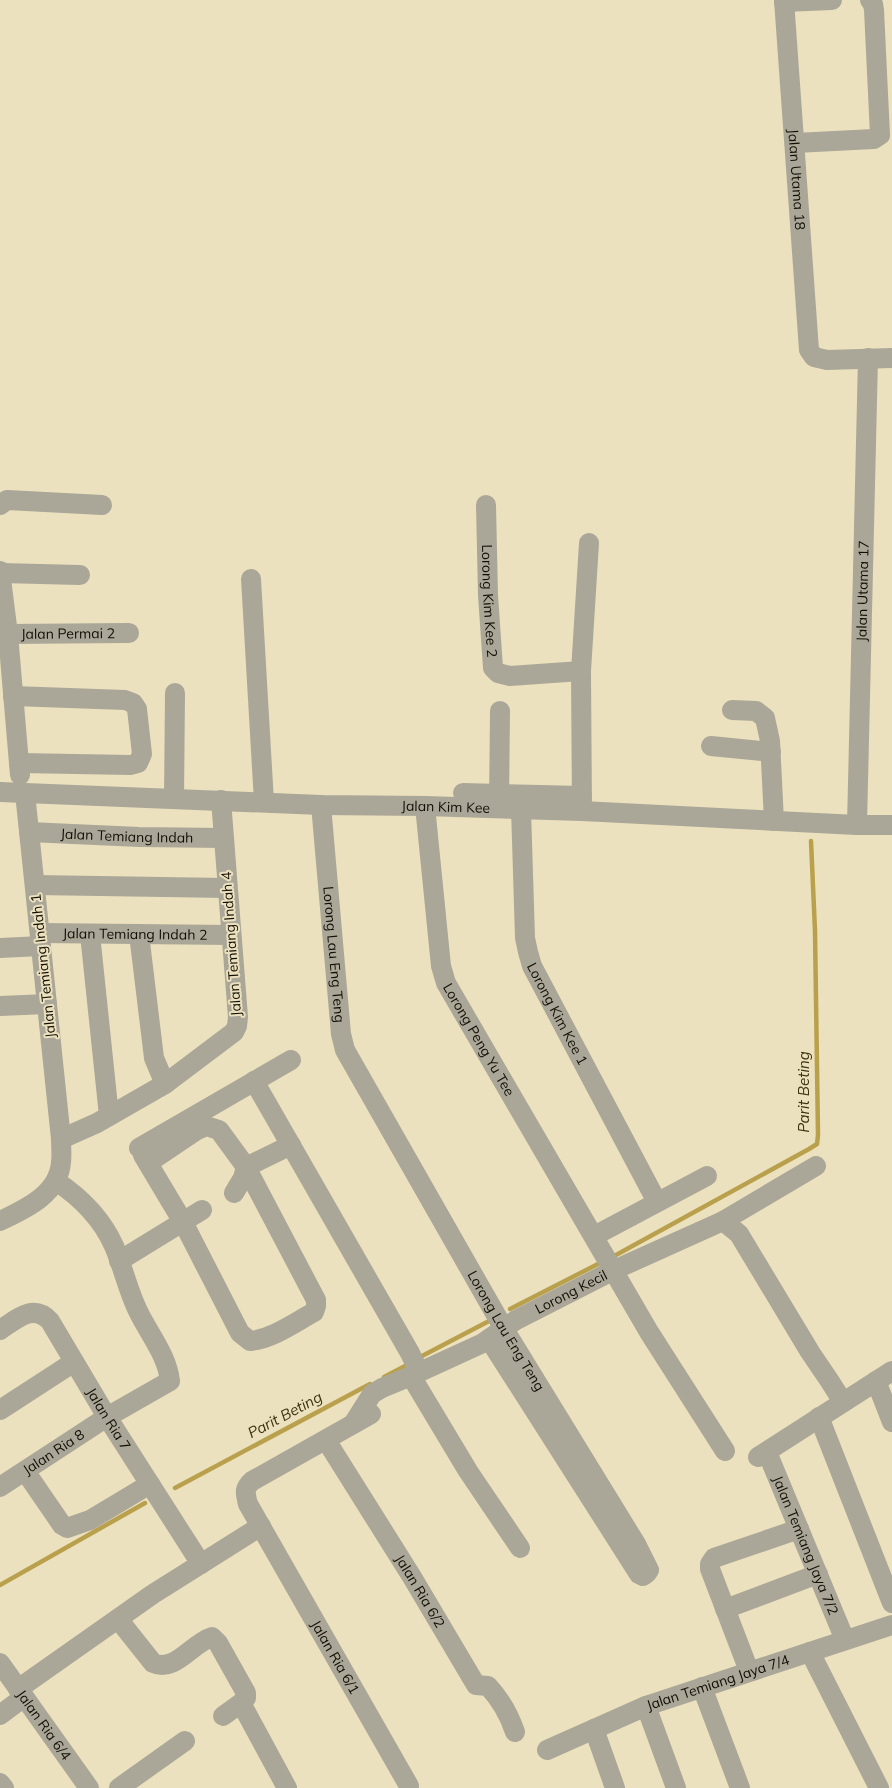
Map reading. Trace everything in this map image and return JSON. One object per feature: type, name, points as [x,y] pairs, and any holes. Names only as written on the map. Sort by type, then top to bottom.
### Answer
[{"type":"street","points":[[784,1],[832,0]]},
{"type":"street","points":[[795,143],[874,139],[880,135],[874,10],[870,0]]},
{"type":"street","name":"Jalan Utama 18","points":[[784,1],[809,350],[814,357],[827,360],[868,358]]},
{"type":"street","points":[[868,358],[892,358]]},
{"type":"street","name":"Jalan Utama 17","points":[[857,825],[868,358]]},
{"type":"street","points":[[0,504],[7,500],[102,505]]},
{"type":"street","name":"Lorong Kim Kee 2","points":[[486,504],[488,595],[493,668],[498,673],[510,676],[581,672]]},
{"type":"street","points":[[463,793],[499,801],[582,803],[581,672],[589,543]]},
{"type":"street","points":[[0,572],[80,575]]},
{"type":"street","name":"Jalan Temiang Indah 1","points":[[0,572],[8,634],[19,763],[35,885],[61,1139],[62,1164],[56,1180]]},
{"type":"street","points":[[251,579],[264,802]]},
{"type":"street","name":"Jalan Permai 2","points":[[8,634],[129,633]]},
{"type":"street","points":[[174,799],[175,692]]},
{"type":"street","points":[[13,696],[125,700],[132,703],[137,709],[142,754],[138,763],[130,765],[19,763]]},
{"type":"street","points":[[732,710],[756,711],[765,718],[771,752],[774,821]]},
{"type":"street","points":[[499,801],[500,711]]},
{"type":"street","points":[[712,746],[771,752]]},
{"type":"street","name":"Jalan Kim Kee","points":[[0,792],[321,805],[425,806],[499,801],[521,809],[582,803],[774,821],[892,825]]},
{"type":"street","name":"Jalan Temiang Indah 4","points":[[61,1139],[97,1123],[165,1084],[228,1038],[237,1026],[236,981],[227,888],[222,800]]},
{"type":"street","name":"Lorong Lau Eng Teng","points":[[321,805],[341,1034],[345,1050],[496,1324],[638,1574],[643,1576],[649,1570],[636,1544],[496,1324]]},
{"type":"street","name":"Lorong Peng Yu Tee","points":[[425,806],[441,966],[446,983],[649,1332],[725,1451]]},
{"type":"street","name":"Lorong Kim Kee 1","points":[[521,809],[525,938],[532,966],[657,1202]]},
{"type":"street","name":"Jalan Temiang Indah","points":[[29,832],[139,837],[224,838]]},
{"type":"street","points":[[35,885],[227,888]]},
{"type":"street","points":[[90,934],[109,1116]]},
{"type":"street","name":"Jalan Temiang Indah 2","points":[[0,948],[40,939],[90,934],[231,935]]},
{"type":"street","points":[[139,934],[154,1058],[165,1084]]},
{"type":"street","points":[[0,1006],[47,1004]]},
{"type":"street","points":[[143,1155],[254,1081],[291,1060]]},
{"type":"street","points":[[254,1081],[413,1366],[468,1471],[520,1548]]},
{"type":"street","points":[[206,1126],[219,1130],[246,1167],[316,1300],[314,1312],[258,1340],[250,1341],[240,1333],[183,1222],[143,1155],[206,1126]]},
{"type":"street","points":[[234,1193],[243,1178],[246,1167],[291,1145]]},
{"type":"street","name":"Lorong Kecil","points":[[352,1425],[372,1394],[413,1366],[483,1344],[496,1324],[516,1320],[604,1254],[722,1221],[816,1166]]},
{"type":"street","points":[[604,1254],[657,1202],[707,1176]]},
{"type":"street","points":[[0,1221],[38,1200],[56,1180],[68,1189],[102,1223],[119,1261],[202,1210]]},
{"type":"street","points":[[722,1221],[739,1234],[842,1402]]},
{"type":"street","name":"Jalan Ria 8","points":[[0,1488],[107,1417],[170,1381],[168,1370],[158,1346],[138,1312],[119,1261]]},
{"type":"street","name":"Jalan Ria 7","points":[[0,1330],[30,1313],[40,1313],[50,1321],[107,1417],[201,1564]]},
{"type":"street","points":[[0,1410],[74,1362]]},
{"type":"street","points":[[892,1422],[884,1376],[819,1417],[892,1603]]},
{"type":"street","points":[[326,1440],[371,1414]]},
{"type":"street","name":"Jalan Temiang Jaya 7/2","points":[[819,1417],[763,1454],[799,1529],[845,1640]]},
{"type":"street","name":"Jalan Ria 6/1","points":[[326,1440],[252,1481],[246,1486],[245,1493],[248,1504],[260,1526],[409,1786]]},
{"type":"street","name":"Jalan Ria 6/2","points":[[326,1440],[412,1577],[476,1685],[488,1686],[497,1695],[508,1713],[515,1732]]},
{"type":"street","points":[[25,1471],[62,1525],[67,1528],[90,1520],[154,1490]]},
{"type":"street","points":[[0,1715],[21,1693],[152,1594],[260,1526]]},
{"type":"street","points":[[749,1671],[710,1569],[710,1564],[714,1558],[799,1529]]},
{"type":"street","points":[[725,1609],[818,1574]]},
{"type":"street","points":[[118,1619],[153,1663],[160,1666],[170,1665],[205,1639],[212,1637],[218,1643],[287,1788]]},
{"type":"street","name":"Jalan Temiang Jaya 7/4","points":[[547,1750],[646,1706],[892,1625]]},
{"type":"street","points":[[810,1652],[879,1788]]},
{"type":"street","name":"Jalan Ria 6/4","points":[[0,1662],[90,1788]]},
{"type":"street","points":[[702,1687],[740,1788]]},
{"type":"street","points":[[223,1716],[244,1698]]},
{"type":"street","points":[[646,1706],[676,1788]]},
{"type":"street","points":[[594,1729],[615,1788]]},
{"type":"street","points":[[119,1788],[185,1741]]},
{"type":"street","points":[[0,1783],[4,1788]]},
{"type":"waterway","name":"Parit Beting","points":[[616,1255],[817,1144],[815,931],[811,841]]},
{"type":"waterway","name":"Parit Beting","points":[[510,1309],[598,1264]]},
{"type":"waterway","name":"Parit Beting","points":[[422,1356],[491,1320]]},
{"type":"waterway","name":"Parit Beting","points":[[384,1377],[407,1365]]},
{"type":"waterway","name":"Parit Beting","points":[[175,1488],[370,1384]]},
{"type":"waterway","name":"Parit Beting","points":[[0,1585],[145,1503]]}]
